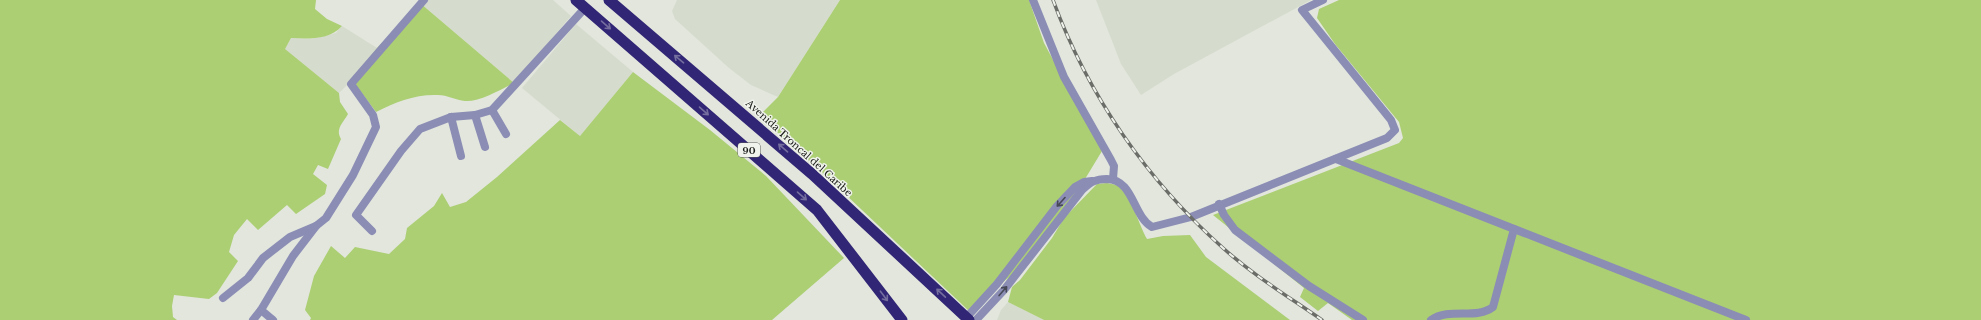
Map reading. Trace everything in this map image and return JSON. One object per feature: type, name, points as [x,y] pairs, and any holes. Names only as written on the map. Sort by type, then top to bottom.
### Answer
[{"type":"highway","name":"90","points":[[576,0],[817,210],[902,320]]},
{"type":"highway","name":"Avenida Troncal del Caribe","points":[[609,0],[812,174],[967,318]]},
{"type":"street","points":[[253,320],[261,310],[293,256],[316,226],[326,218],[353,175],[376,127],[373,115],[351,84],[424,0]]},
{"type":"street","points":[[1033,0],[1064,77],[1114,166],[1113,179]]},
{"type":"street","points":[[967,318],[997,284],[1070,192],[1079,184],[1097,179],[1113,179],[1123,184],[1142,219],[1152,227],[1191,217],[1219,204],[1387,138],[1395,130],[1390,120],[1302,10],[1322,0]]},
{"type":"street","points":[[372,231],[356,216],[357,213],[401,151],[420,129],[451,117],[475,115],[492,110],[585,8]]},
{"type":"street","points":[[492,110],[506,134]]},
{"type":"street","points":[[475,115],[485,147]]},
{"type":"street","points":[[451,117],[460,156]]},
{"type":"street","points":[[1336,158],[1746,320]]},
{"type":"street","points":[[1219,204],[1224,215],[1235,230],[1309,286],[1363,320]]},
{"type":"street","points":[[223,298],[248,278],[263,258],[290,237],[316,226]]},
{"type":"street","points":[[1431,320],[1445,314],[1487,312],[1493,307],[1514,229]]},
{"type":"street","points":[[261,310],[273,320]]},
{"type":"shaded area","points":[[422,0],[553,0],[571,16],[514,83],[420,3]]},
{"type":"shaded area","points":[[677,0],[840,0],[778,97],[751,85],[729,68],[675,19],[672,11]]},
{"type":"shaded area","points":[[1096,0],[1311,0],[1174,74],[1141,95],[1121,64]]},
{"type":"shaded area","points":[[576,24],[633,72],[580,136],[522,88]]},
{"type":"shaded area","points":[[342,26],[377,48],[354,78],[339,93],[284,49],[291,38],[311,39],[336,33]]},
{"type":"shaded area","points":[[1008,302],[1044,320],[997,320],[1001,310]]},
{"type":"green space","points":[[0,0],[316,0],[315,9],[327,19],[342,26],[331,34],[318,38],[291,38],[285,49],[339,93],[340,102],[348,114],[339,129],[341,139],[328,169],[318,165],[313,174],[327,185],[325,194],[296,214],[287,205],[258,230],[247,219],[234,235],[229,252],[238,261],[217,293],[209,299],[174,295],[172,306],[173,317],[177,320],[0,320]]},
{"type":"green space","points":[[840,0],[1029,0],[1044,43],[1102,151],[1082,184],[1012,275],[968,310],[827,177],[759,116],[778,97]]},
{"type":"green space","points":[[1339,0],[1981,0],[1981,320],[1352,320],[1328,303],[1318,311],[1300,297],[1304,288],[1213,215],[1399,143],[1403,138],[1399,122],[1335,44],[1317,18],[1319,9]]},
{"type":"green space","points":[[420,3],[514,83],[490,95],[471,101],[441,95],[430,95],[414,97],[398,102],[376,112],[352,80],[377,48]]},
{"type":"green space","points":[[633,72],[710,130],[766,176],[844,258],[772,320],[310,320],[311,318],[305,310],[314,276],[331,246],[345,258],[355,247],[389,254],[405,239],[407,228],[434,206],[442,193],[450,207],[466,202],[497,177],[560,120],[580,136]]},
{"type":"green space","points":[[1107,183],[1116,185],[1126,194],[1147,239],[1163,236],[1190,235],[1206,257],[1290,320],[1044,320],[1008,302],[1012,287],[1020,280],[1052,238],[1064,218],[1097,184]]},
{"type":"railway","points":[[1053,0],[1067,35],[1102,103],[1145,165],[1196,222],[1223,248],[1259,277],[1322,320]]}]
